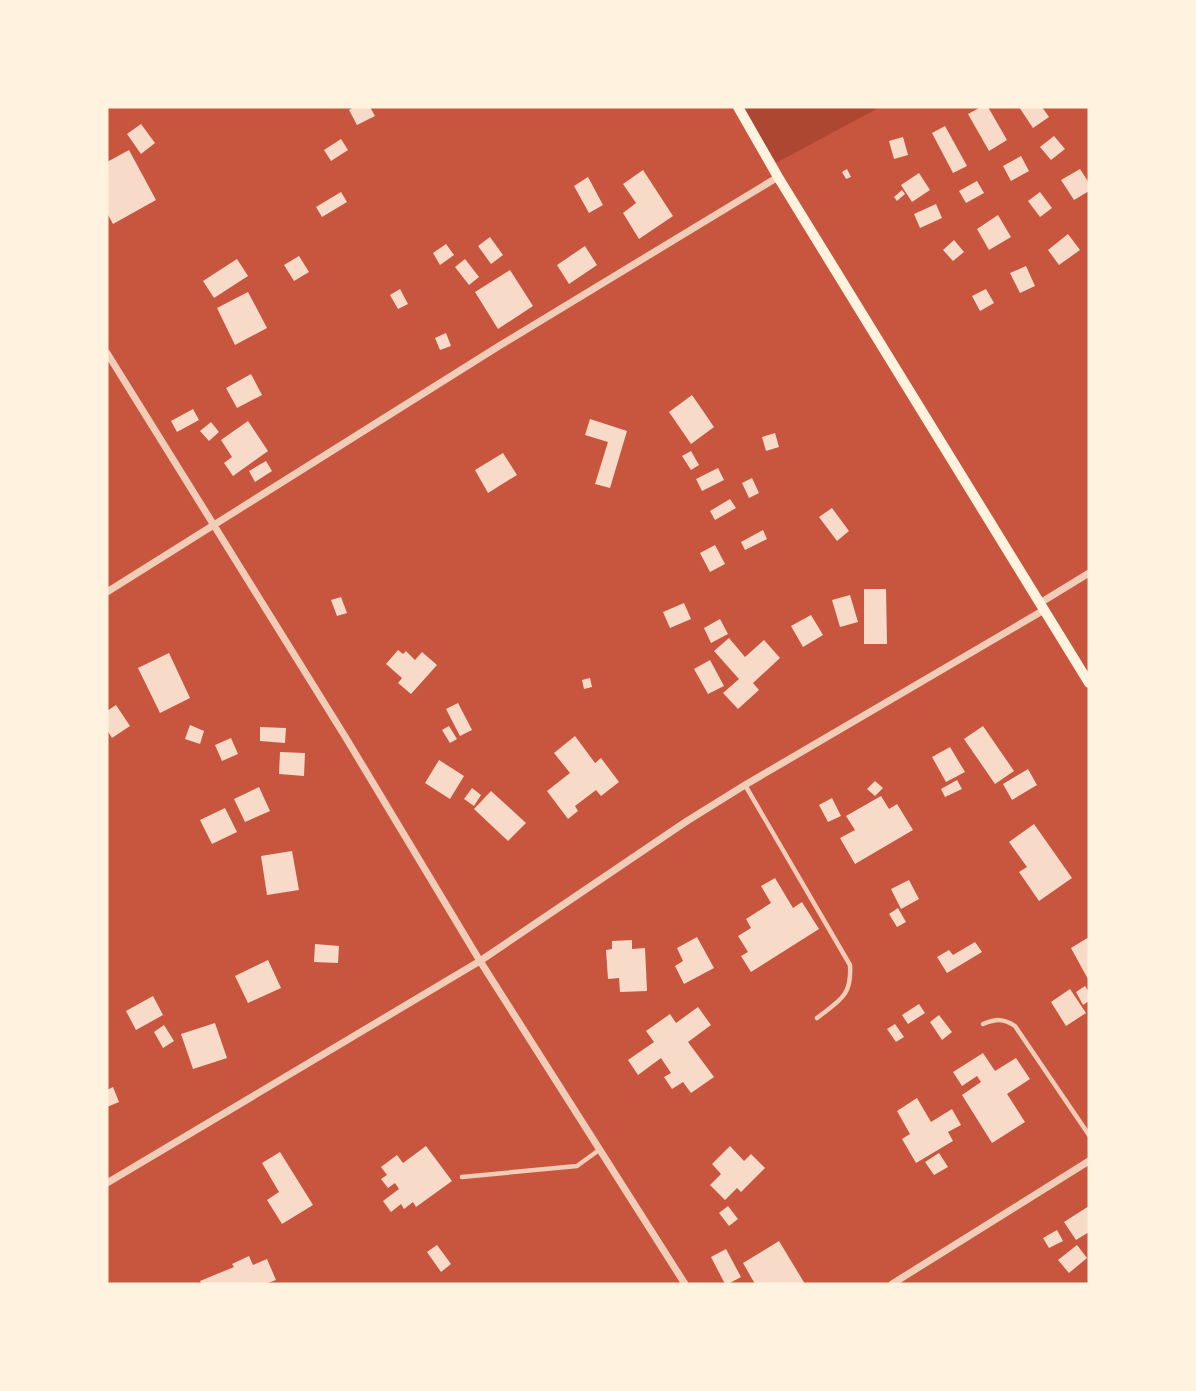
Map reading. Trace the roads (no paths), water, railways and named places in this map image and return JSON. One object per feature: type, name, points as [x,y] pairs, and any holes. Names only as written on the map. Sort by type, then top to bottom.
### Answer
[{"type":"main road","points":[[738,107],[778,177],[1089,683]]},
{"type":"street","points":[[107,592],[499,346],[778,177]]},
{"type":"street","points":[[107,353],[480,961],[685,1284]]},
{"type":"street","points":[[107,1183],[480,961],[687,821],[1042,607],[1089,573]]},
{"type":"street","points":[[892,1284],[1089,1161]]},
{"type":"lane","points":[[745,785],[850,965],[848,993],[817,1018]]},
{"type":"lane","points":[[983,1024],[996,1019],[1005,1020],[1015,1026],[1089,1135]]},
{"type":"lane","points":[[463,1177],[577,1166],[599,1150]]}]
